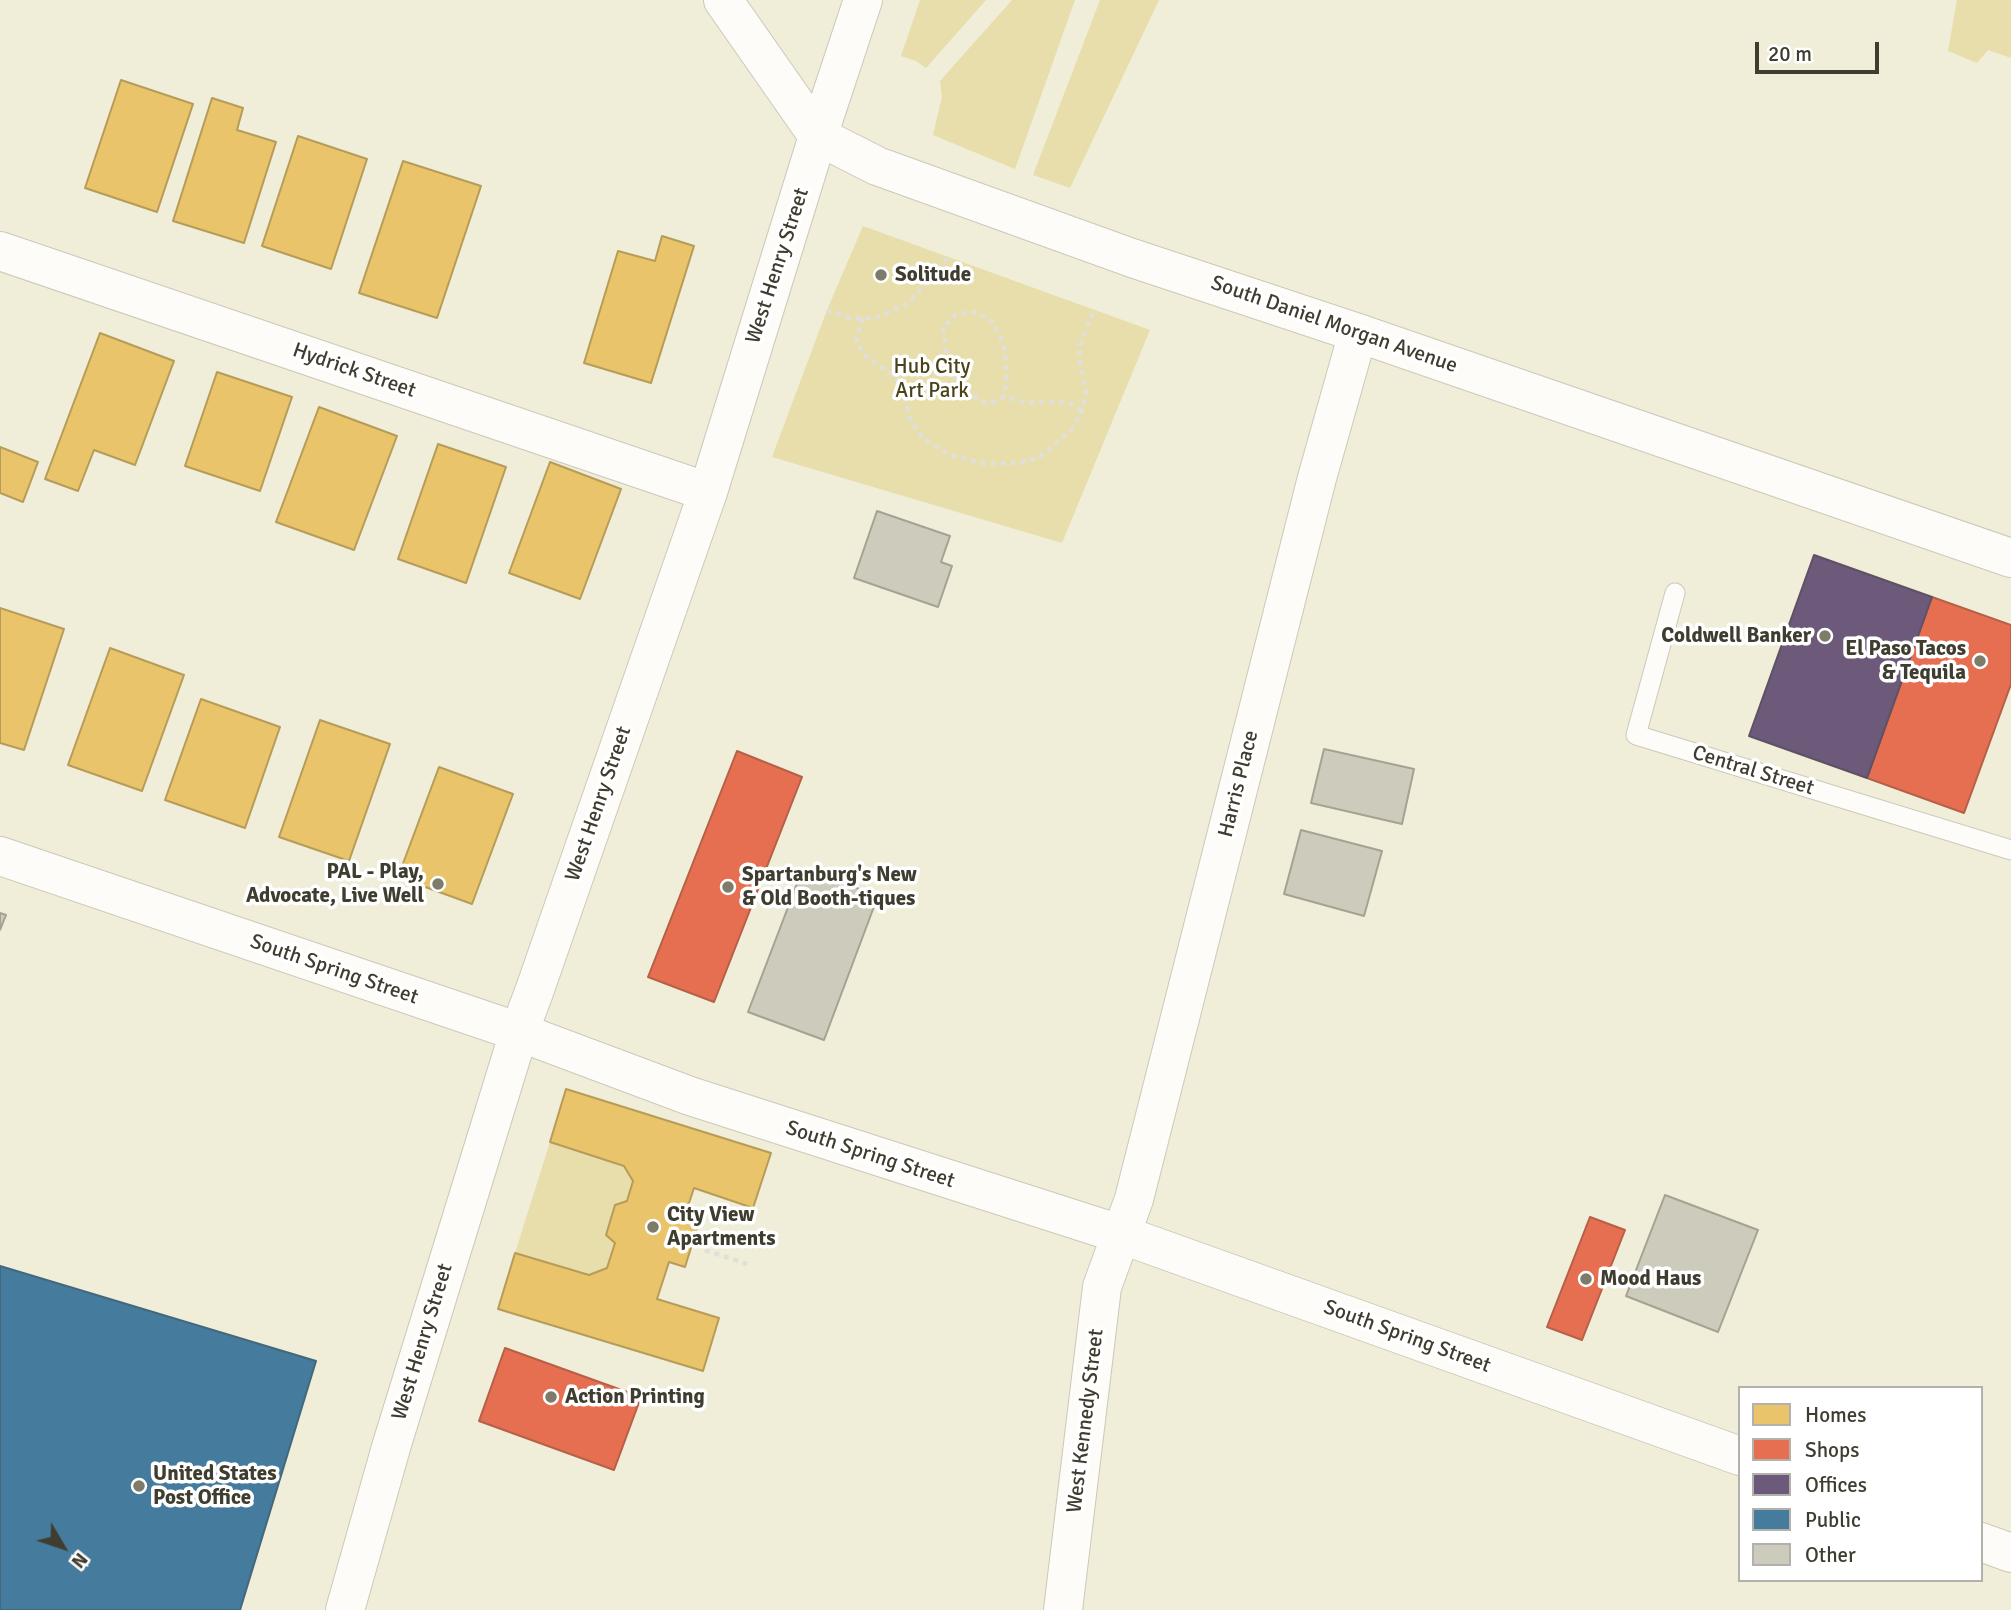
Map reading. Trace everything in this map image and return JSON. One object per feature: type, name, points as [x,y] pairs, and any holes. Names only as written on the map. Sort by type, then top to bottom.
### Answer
[{"type":"street","name":"South Daniel Morgan Avenue","points":[[723,0],[818,136],[877,166],[1132,258],[2011,558]]},
{"type":"street","name":"West Henry Street","points":[[345,1610],[392,1444],[519,1032],[708,492],[863,0]]},
{"type":"street","name":"Hydrick Street","points":[[0,251],[708,492]]},
{"type":"street","name":"Harris Place","points":[[1120,1234],[1134,1199],[1317,478],[1358,333]]},
{"type":"street","name":"South Spring Street","points":[[0,856],[519,1032],[690,1096],[1120,1234],[1738,1455]]},
{"type":"street","name":"West Kennedy Street","points":[[1063,1610],[1102,1287],[1120,1234]]},
{"type":"street","points":[[1983,1543],[2011,1553]]},
{"type":"lane","name":"Central Street","points":[[1675,593],[1636,735],[2011,850]]},
{"type":"path","points":[[827,310],[850,318],[875,318],[909,303],[948,257]]},
{"type":"path","points":[[863,318],[856,339],[863,354],[891,374],[901,385],[910,419],[923,439],[948,454],[985,464],[1016,463],[1038,458],[1072,429],[1082,411],[1086,391],[1079,348],[1092,315],[1090,308]]},
{"type":"path","points":[[949,373],[943,328],[956,314],[976,312],[993,322],[1004,346],[1007,374],[1004,397]]},
{"type":"path","points":[[891,374],[949,373],[964,383],[977,399],[988,404],[1004,397],[1028,402],[1068,402],[1082,411]]},
{"type":"path","points":[[705,1250],[747,1264]]},
{"type":"green space","points":[[920,0],[986,0],[926,68],[901,56]]},
{"type":"green space","points":[[1012,0],[1075,0],[1015,169],[933,135],[942,97],[940,81]]},
{"type":"green space","points":[[1100,0],[1159,0],[1070,188],[1033,175]]},
{"type":"green space","points":[[1957,0],[2011,0],[2011,58],[1988,50],[1977,63],[1948,51]]},
{"type":"green space","name":"Hub City Art Park","points":[[863,226],[1150,330],[1062,543],[772,457],[827,310]]},
{"type":"green space","points":[[550,1142],[624,1166],[633,1181],[627,1201],[606,1234],[615,1243],[607,1268],[589,1275],[515,1253]]},
{"type":"building: Homes","points":[[121,80],[193,104],[157,212],[85,188]]},
{"type":"building: Homes","points":[[212,98],[243,108],[237,130],[276,142],[244,243],[173,221]]},
{"type":"building: Homes","points":[[298,136],[367,159],[331,269],[262,246]]},
{"type":"building: Homes","points":[[403,161],[481,186],[437,318],[359,293]]},
{"type":"building: Homes","points":[[662,236],[694,246],[651,383],[584,363],[618,251],[655,261]]},
{"type":"building: Homes","points":[[100,333],[174,361],[135,465],[94,450],[78,491],[45,479]]},
{"type":"building: Homes","points":[[217,372],[292,397],[260,491],[185,466]]},
{"type":"building: Homes","points":[[319,407],[397,436],[354,550],[276,522]]},
{"type":"building: Homes","points":[[438,444],[506,467],[466,583],[398,559]]},
{"type":"building: Homes","points":[[0,447],[38,462],[23,502],[0,493]]},
{"type":"building: Homes","points":[[550,462],[621,489],[580,599],[509,573]]},
{"type":"building: Homes","points":[[0,608],[64,629],[24,750],[0,743]]},
{"type":"building: Homes","points":[[110,648],[184,675],[142,791],[68,765]]},
{"type":"building: Homes","points":[[201,699],[280,727],[245,828],[165,800]]},
{"type":"building: Homes","points":[[320,720],[390,744],[349,861],[279,837]]},
{"type":"building: Homes","points":[[439,767],[513,794],[472,904],[398,877]]},
{"type":"building: Homes","name":"City View Apartments","points":[[566,1089],[771,1153],[753,1208],[694,1188],[685,1215],[700,1219],[685,1267],[669,1262],[657,1299],[719,1318],[703,1371],[498,1309],[515,1253],[589,1275],[607,1268],[615,1243],[606,1235],[615,1205],[627,1201],[633,1181],[624,1166],[550,1142]]},
{"type":"building: Shops","points":[[1932,597],[2011,625],[2011,684],[1964,813],[1867,778]]},
{"type":"building: Shops","points":[[737,751],[802,777],[714,1002],[648,977]]},
{"type":"building: Shops","name":"Mood Haus","points":[[1590,1217],[1625,1230],[1582,1340],[1547,1327]]},
{"type":"building: Shops","points":[[505,1348],[641,1397],[614,1470],[479,1421]]},
{"type":"building: Offices","points":[[1814,555],[1932,597],[1867,778],[1749,736]]},
{"type":"building: Public","name":"United States Post Office","points":[[0,1266],[316,1361],[240,1610],[0,1610]]},
{"type":"building: Other","points":[[877,511],[950,536],[941,562],[952,566],[938,607],[854,578]]},
{"type":"building: Other","points":[[1324,749],[1414,769],[1402,824],[1311,803]]},
{"type":"building: Other","points":[[1301,830],[1382,851],[1364,916],[1284,894]]},
{"type":"building: Other","points":[[803,868],[878,896],[824,1040],[748,1012]]},
{"type":"building: Other","points":[[0,913],[6,915],[0,930]]},
{"type":"building: Other","points":[[1665,1195],[1758,1230],[1718,1332],[1626,1296]]},
{"type":"place","name":"Solitude","points":[[881,275]]},
{"type":"place","name":"Coldwell Banker","points":[[1825,636]]},
{"type":"place","name":"El Paso Tacos & Tequila","points":[[1980,661]]},
{"type":"place","name":"PAL - Play, Advocate, Live Well","points":[[438,884]]},
{"type":"place","name":"Spartanburg's New & Old Booth-tiques","points":[[728,887]]},
{"type":"place","name":"City View Apartments","points":[[653,1227]]},
{"type":"place","name":"Mood Haus","points":[[1586,1279]]},
{"type":"place","name":"Action Printing","points":[[551,1397]]},
{"type":"place","name":"United States Post Office","points":[[139,1486]]}]
